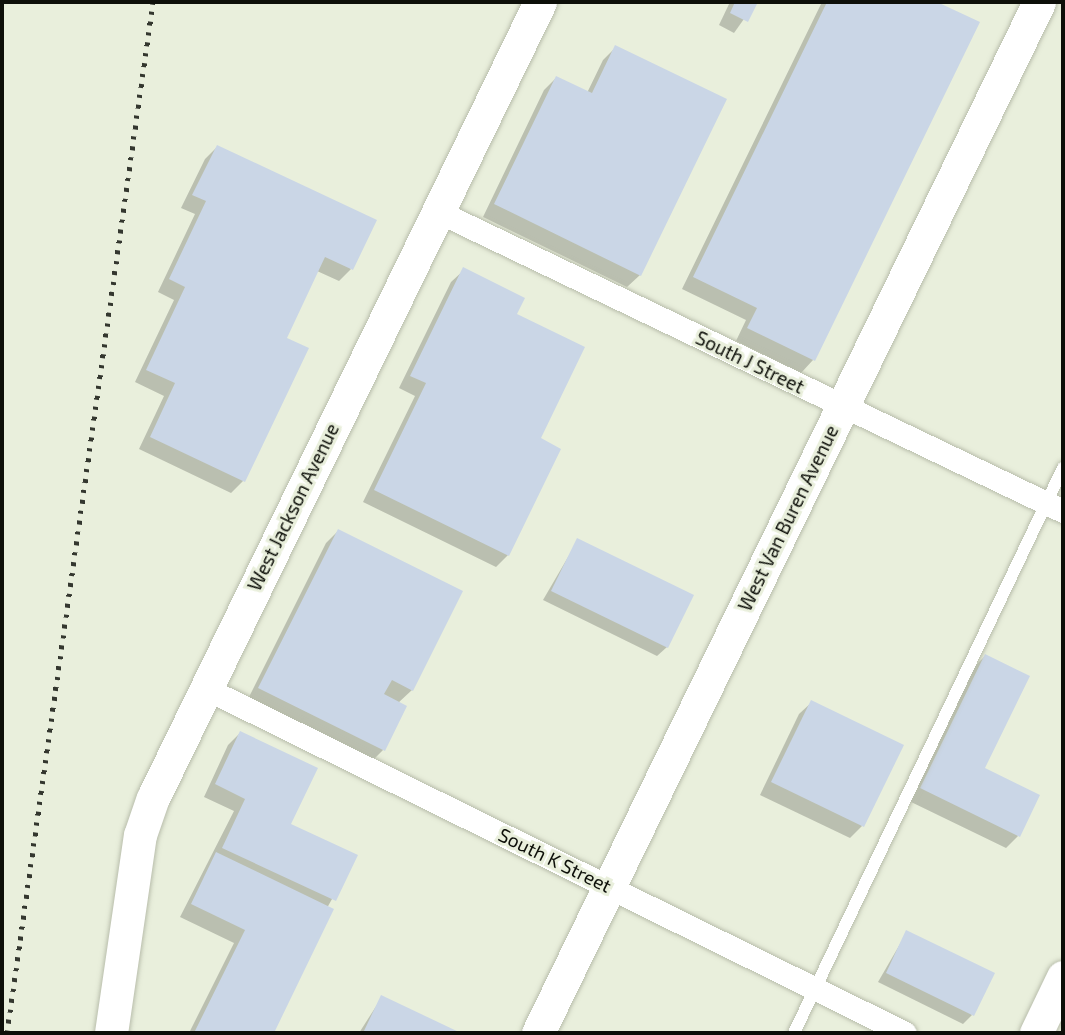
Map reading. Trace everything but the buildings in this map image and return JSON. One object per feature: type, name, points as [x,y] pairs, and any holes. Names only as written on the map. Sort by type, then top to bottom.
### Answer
[{"type":"street","name":"West Jackson Avenue","points":[[111,1033],[140,835],[205,688],[540,2]]},
{"type":"street","name":"West Van Buren Avenue","points":[[538,1033],[1039,2]]},
{"type":"street","name":"South J Street","points":[[437,211],[1055,507]]},
{"type":"street","name":"South K Street","points":[[205,688],[905,1033]]},
{"type":"street","points":[[1036,1033],[1063,977]]},
{"type":"lane","points":[[794,1033],[1055,507],[1063,468]]},
{"type":"railway","points":[[7,1033],[153,2]]}]
